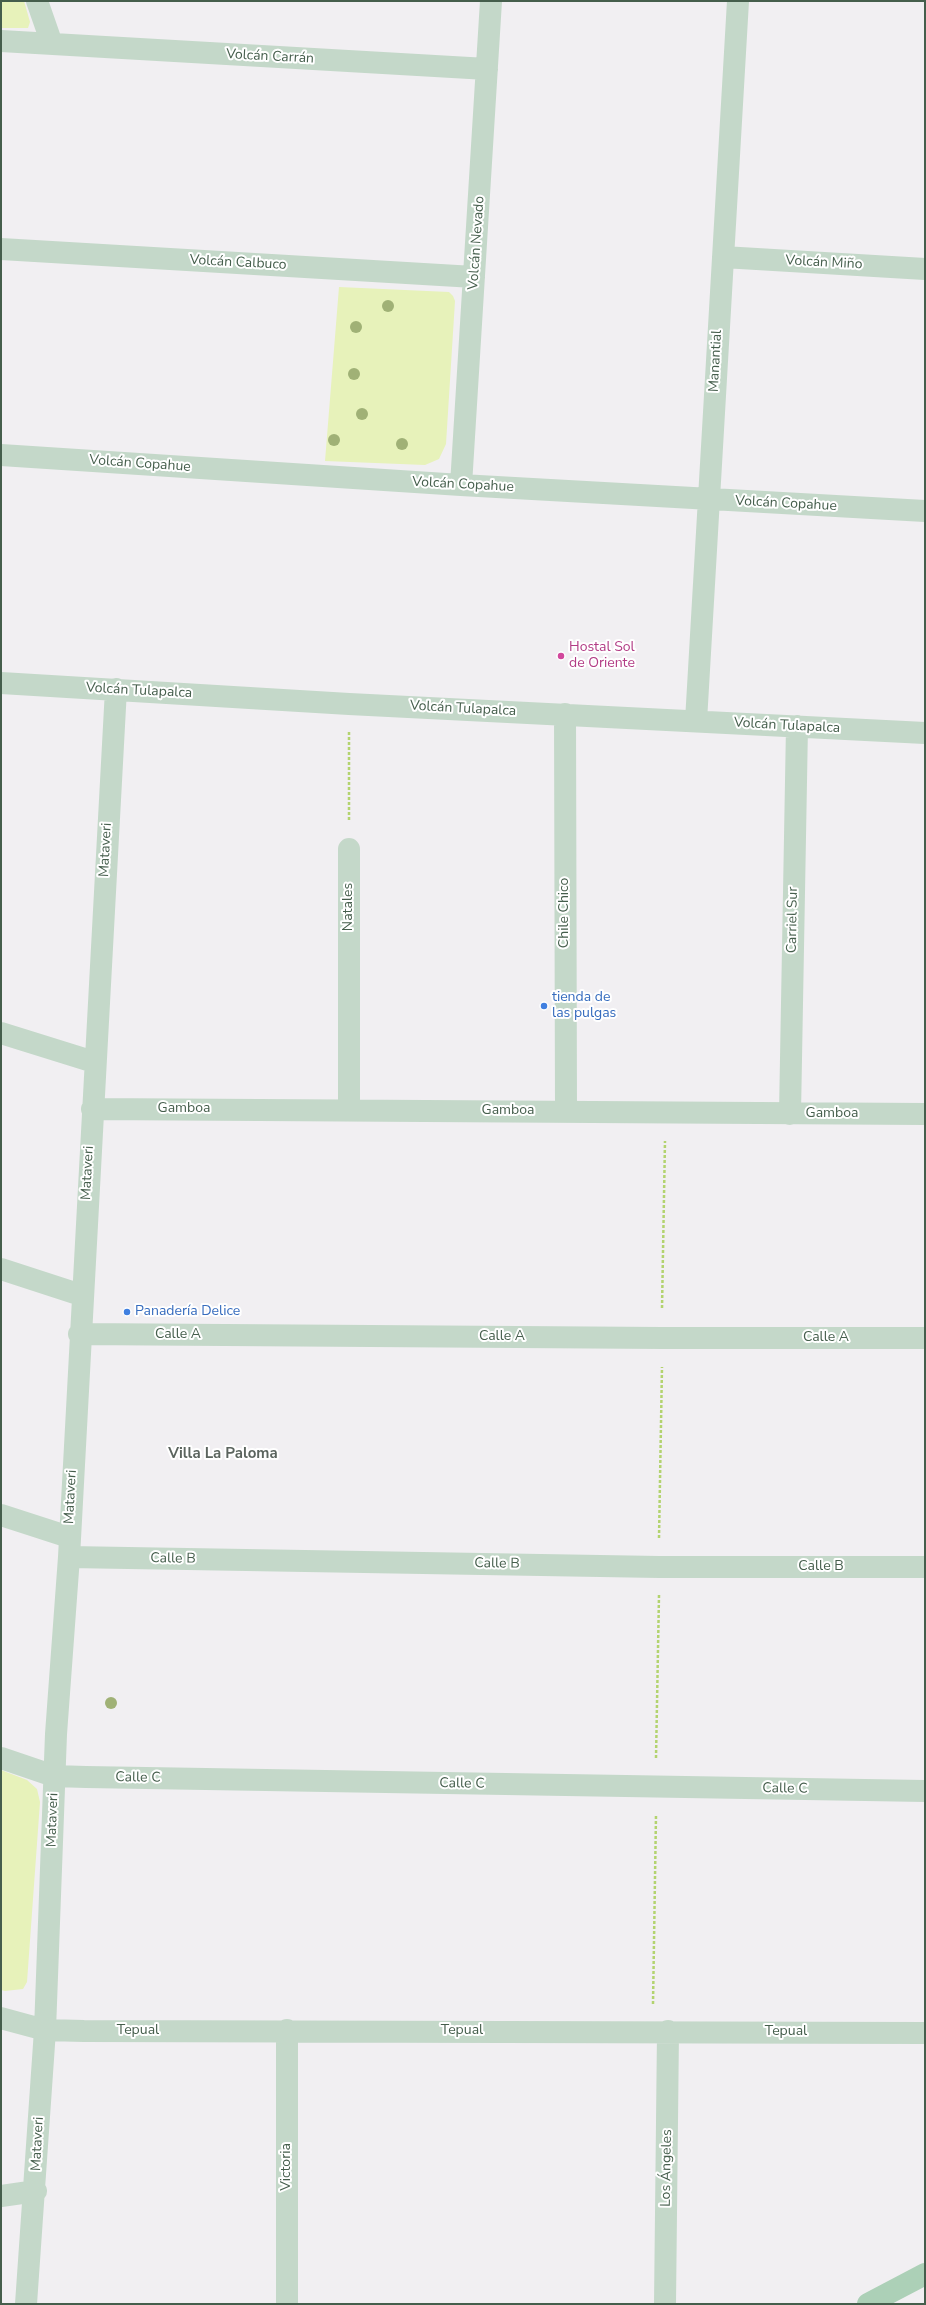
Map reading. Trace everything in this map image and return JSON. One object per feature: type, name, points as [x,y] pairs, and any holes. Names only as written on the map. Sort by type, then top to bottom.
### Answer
[{"type":"main road","points":[[868,2304],[925,2274]]},
{"type":"street","points":[[38,1],[52,44]]},
{"type":"street","name":"Volcán Nevado","points":[[461,485],[488,69],[491,1]]},
{"type":"street","name":"Manantial","points":[[696,721],[738,1]]},
{"type":"street","name":"Volcán Carrán","points":[[1,41],[488,69]]},
{"type":"street","name":"Volcán Calbuco","points":[[1,248],[474,277]]},
{"type":"street","name":"Volcán Miño","points":[[723,257],[925,269]]},
{"type":"street","name":"Volcán Copahue","points":[[1,455],[461,485],[925,511]]},
{"type":"street","name":"Volcán Tulapalca","points":[[1,683],[349,704],[925,733]]},
{"type":"street","name":"Mataveri","points":[[26,2304],[36,2191],[45,2030],[54,1776],[69,1547],[81,1295],[116,689]]},
{"type":"street","name":"Chile Chico","points":[[565,714],[566,1111]]},
{"type":"street","name":"Carriel Sur","points":[[790,1114],[797,726]]},
{"type":"street","name":"Natales","points":[[349,849],[349,1110]]},
{"type":"street","points":[[1,1034],[94,1062]]},
{"type":"street","name":"Gamboa","points":[[92,1109],[925,1114]]},
{"type":"street","points":[[1,1270],[81,1295]]},
{"type":"street","name":"Calle A","points":[[79,1334],[654,1338],[925,1338]]},
{"type":"street","name":"Calle B","points":[[1,1515],[69,1547],[659,1567],[925,1567]]},
{"type":"street","name":"Calle C","points":[[1,1758],[54,1776],[925,1791]]},
{"type":"street","name":"Tepual","points":[[1,2018],[45,2030],[925,2033]]},
{"type":"street","name":"Victoria","points":[[287,2030],[287,2304]]},
{"type":"street","name":"Los Ángeles","points":[[665,2304],[668,2031]]},
{"type":"street","points":[[1,2196],[36,2191]]},
{"type":"path","points":[[349,704],[349,849]]},
{"type":"green space","points":[[1,1],[24,1],[30,22],[28,28],[1,28]]},
{"type":"green space","points":[[339,287],[449,292],[453,296],[455,301],[446,444],[439,459],[425,465],[325,461]]},
{"type":"green space","points":[[1,1770],[27,1780],[37,1789],[40,1802],[27,1982],[23,1989],[5,1991],[1,1990]]},
{"type":"place","name":"Hostal Sol de Oriente","points":[[561,656]]},
{"type":"place","name":"tienda de las pulgas","points":[[544,1006]]},
{"type":"place","name":"Panadería Delice","points":[[127,1312]]},
{"type":"district","name":"Villa La Paloma","points":[[223,1454]]}]
